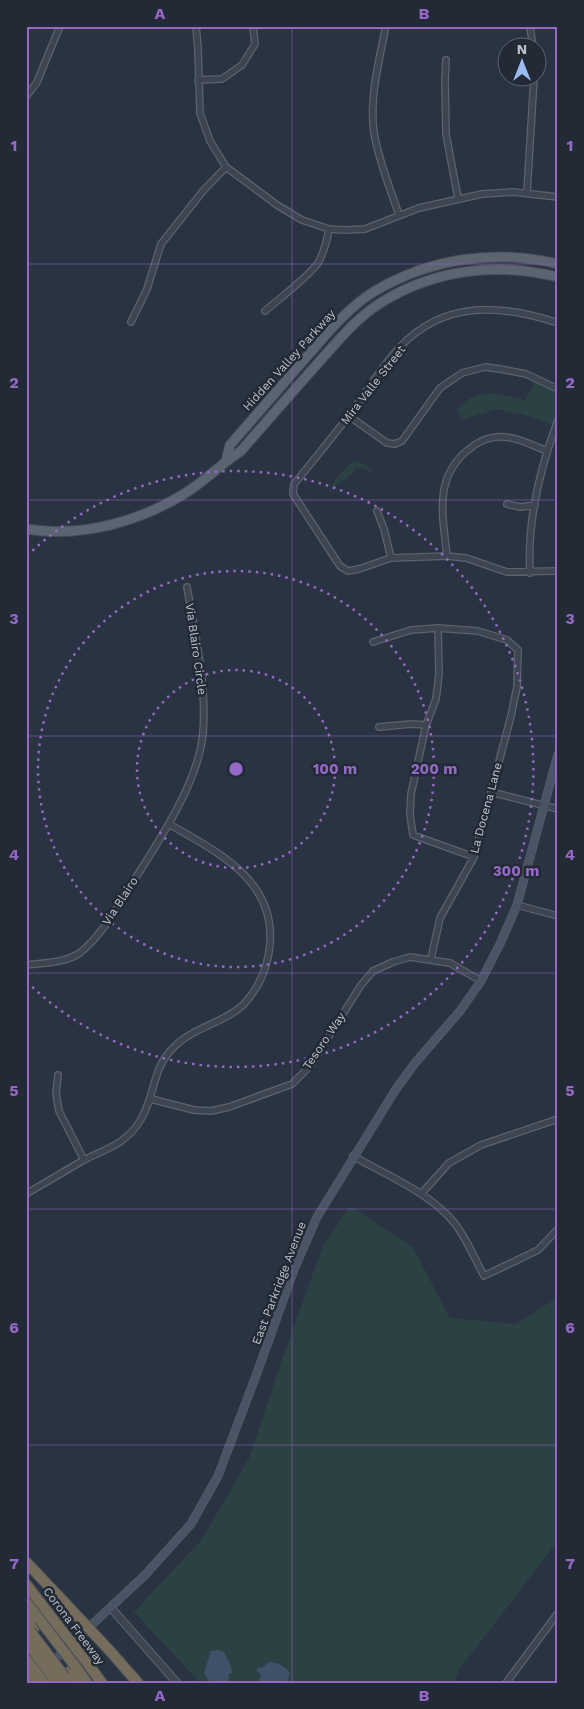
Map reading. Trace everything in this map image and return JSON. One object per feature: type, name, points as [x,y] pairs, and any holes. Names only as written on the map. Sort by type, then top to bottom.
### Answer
[{"type":"highway","points":[[26,1562],[138,1683]]},
{"type":"highway","name":"Corona Freeway","points":[[26,1584],[102,1683]]},
{"type":"highway","points":[[26,1602],[32,1626],[67,1676]]},
{"type":"highway","points":[[26,1616],[67,1676],[87,1683]]},
{"type":"highway","points":[[26,1641],[78,1683]]},
{"type":"highway","points":[[26,1659],[44,1683]]},
{"type":"highway","points":[[26,1675],[31,1683]]},
{"type":"main road","name":"Hidden Valley Parkway","points":[[226,460],[230,445],[303,361],[333,328],[375,291],[406,275],[471,257],[501,256],[536,259],[558,264]]},
{"type":"main road","name":"Hidden Valley Parkway","points":[[26,529],[78,531],[105,527],[132,519],[186,493],[209,476],[226,460],[241,451],[342,336],[381,302],[411,287],[472,269],[534,271],[558,277]]},
{"type":"main road","name":"East Parkridge Avenue","points":[[31,1683],[137,1584],[190,1524],[218,1476],[295,1268],[317,1217],[396,1089],[410,1069],[460,1011],[481,981],[500,944],[517,905],[558,754]]},
{"type":"street","points":[[26,97],[37,82],[60,26]]},
{"type":"street","points":[[196,26],[200,113],[210,141],[226,167],[302,220],[329,229],[365,229],[399,215],[458,198],[482,194],[527,192],[558,196]]},
{"type":"street","points":[[198,80],[222,79],[242,65],[255,44],[253,26]]},
{"type":"street","points":[[386,26],[374,89],[374,132],[379,156],[399,215]]},
{"type":"street","points":[[446,60],[446,134],[458,198]]},
{"type":"street","points":[[527,192],[533,88]]},
{"type":"street","points":[[131,322],[147,289],[161,244],[203,191],[226,167]]},
{"type":"street","points":[[265,311],[317,264],[325,248],[329,229]]},
{"type":"street","name":"Mira Valle Street","points":[[391,558],[360,569],[348,571],[340,566],[293,494],[294,484],[349,416],[399,348],[420,330],[448,314],[475,310],[502,309],[541,317],[558,323]]},
{"type":"street","points":[[349,416],[388,443],[395,444],[402,440],[440,388],[462,373],[485,367],[500,369],[526,374],[558,389]]},
{"type":"street","points":[[530,573],[529,553],[535,505],[547,451],[558,420]]},
{"type":"street","points":[[447,556],[443,509],[444,486],[460,456],[478,442],[495,437],[510,438],[547,451]]},
{"type":"street","points":[[506,504],[520,507],[535,505]]},
{"type":"street","points":[[378,511],[391,558],[447,556],[466,558],[508,572],[558,571]]},
{"type":"street","name":"Via Blairo Circle","points":[[170,824],[195,769],[203,735],[204,709],[201,675],[187,587]]},
{"type":"street","points":[[373,642],[411,630],[438,628],[439,674],[436,699],[426,725],[411,794],[410,814],[413,835],[474,857]]},
{"type":"street","name":"La Docena Lane","points":[[432,959],[440,918],[474,857],[511,716],[517,687],[518,650],[507,640],[478,631],[438,628]]},
{"type":"street","points":[[379,727],[411,724],[426,725]]},
{"type":"street","points":[[491,792],[558,810]]},
{"type":"street","points":[[26,1194],[84,1160],[114,1147],[128,1135],[140,1121],[150,1098],[154,1078],[160,1065],[174,1046],[196,1030],[230,1014],[241,1006],[255,991],[264,974],[269,954],[271,932],[267,910],[254,885],[235,866],[170,824]]},
{"type":"street","name":"Via Blairo","points":[[26,965],[55,962],[80,953],[107,923],[170,824]]},
{"type":"street","points":[[517,905],[558,916]]},
{"type":"street","name":"Tesoro Way","points":[[150,1098],[194,1110],[211,1111],[229,1107],[292,1084],[311,1065],[361,985],[373,972],[393,962],[410,957],[432,959],[450,963],[481,981]]},
{"type":"street","points":[[58,1075],[56,1093],[59,1111],[84,1160]]},
{"type":"street","points":[[422,1194],[448,1163],[481,1145],[558,1119]]},
{"type":"street","points":[[353,1156],[422,1194],[444,1211],[456,1225],[484,1276],[538,1250],[558,1230]]},
{"type":"street","points":[[111,1608],[177,1683]]},
{"type":"street","points":[[506,1683],[558,1613]]},
{"type":"green space","points":[[535,382],[558,393],[558,410],[552,424],[497,409],[461,420],[457,409],[473,397],[481,394],[497,394],[525,400]]},
{"type":"green space","points":[[354,461],[360,462],[373,472],[356,468],[349,477],[339,483],[330,493],[334,481]]},
{"type":"green space","points":[[350,1206],[413,1247],[450,1318],[516,1324],[558,1297],[558,1541],[459,1670],[454,1683],[200,1683],[134,1612],[202,1539],[250,1456],[322,1248]]},
{"type":"water","points":[[218,1650],[224,1652],[231,1668],[232,1673],[229,1674],[228,1683],[210,1683],[204,1673],[211,1651]]},
{"type":"water","points":[[269,1662],[281,1665],[290,1673],[287,1683],[257,1683],[261,1676],[257,1668],[263,1667]]}]
